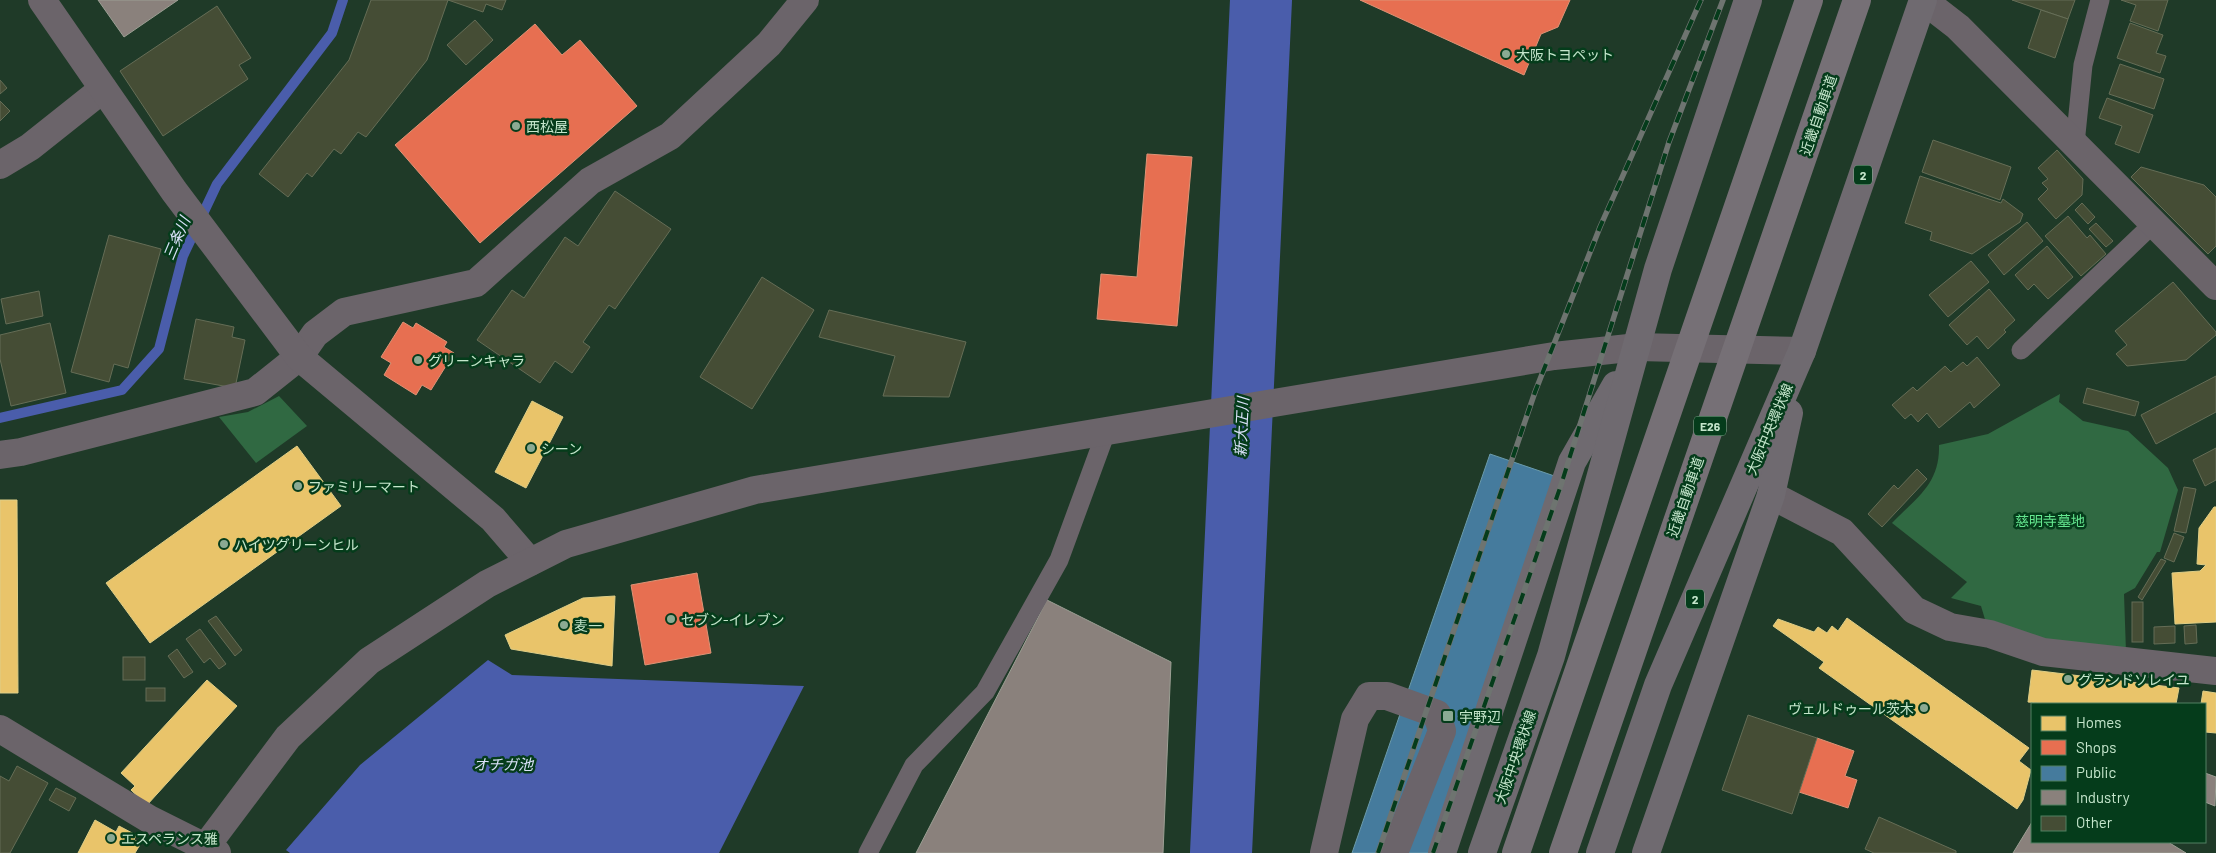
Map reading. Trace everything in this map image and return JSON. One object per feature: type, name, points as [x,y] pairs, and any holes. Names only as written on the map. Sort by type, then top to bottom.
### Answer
[{"type":"highway","points":[[1516,853],[1809,0]]},
{"type":"highway","name":"近畿自動車道","points":[[1563,853],[1857,0]]},
{"type":"main road","name":"大阪中央環状線","points":[[1482,853],[1551,656],[1658,269],[1748,0]]},
{"type":"main road","name":"大阪中央環状線","points":[[1600,853],[1658,685],[1802,350],[1923,0]]},
{"type":"main road","points":[[1442,853],[1572,462],[1638,346]]},
{"type":"main road","points":[[1646,853],[1771,495],[1802,350]]},
{"type":"street","points":[[42,0],[209,240],[299,357],[493,519],[530,562]]},
{"type":"street","points":[[0,455],[21,452],[255,392],[299,357],[315,334],[344,312],[476,283],[590,181],[670,136],[769,44],[805,0]]},
{"type":"street","points":[[1923,0],[1958,27],[2216,286]]},
{"type":"street","points":[[0,165],[30,147],[103,89]]},
{"type":"street","points":[[0,730],[149,819],[207,851],[288,736],[369,661],[487,584],[566,544],[754,490],[1279,404],[1554,356],[1638,346],[1802,350]]},
{"type":"street","points":[[1771,495],[1842,532],[1914,610],[1950,627],[1990,634],[2043,652],[2216,671]]},
{"type":"street","points":[[1324,853],[1355,719],[1369,696],[1387,696],[1437,714],[1442,730],[1394,853]]},
{"type":"lane","points":[[2075,144],[2083,65],[2100,0]]},
{"type":"lane","points":[[2021,350],[2154,223]]},
{"type":"lane","points":[[868,853],[914,765],[985,692],[1059,560],[1106,432]]},
{"type":"green space","name":"慈明寺墓地","points":[[2060,394],[2059,402],[2083,421],[2128,431],[2168,468],[2178,490],[2160,552],[2157,552],[2135,588],[2124,594],[2126,652],[2054,649],[1987,626],[1981,606],[1951,598],[1967,582],[1892,523],[1918,497],[1931,480],[1936,470],[1939,445],[1988,434]]},
{"type":"green space","points":[[279,396],[307,426],[256,463],[219,417],[248,412]]},
{"type":"water","name":"オチガ池","points":[[488,660],[512,675],[804,686],[719,853],[290,853],[286,850],[360,765]]},
{"type":"building: Homes","points":[[532,401],[563,417],[526,488],[495,472]]},
{"type":"building: Homes","name":"ハイツグリーンヒル","points":[[297,446],[341,506],[150,643],[106,583]]},
{"type":"building: Homes","points":[[0,500],[17,500],[18,693],[0,693]]},
{"type":"building: Homes","points":[[2214,507],[2216,507],[2216,622],[2175,624],[2172,573],[2200,571],[2206,565],[2197,564],[2199,528]]},
{"type":"building: Homes","points":[[615,596],[612,666],[511,649],[505,635],[583,598]]},
{"type":"building: Homes","name":"ヴェルドゥール茨木","points":[[1847,618],[2029,748],[2019,761],[2031,770],[2023,800],[2017,809],[1819,668],[1824,662],[1773,626],[1778,619],[1814,632],[1818,627],[1827,633],[1832,626],[1838,631]]},
{"type":"building: Homes","name":"グランドソレイユ","points":[[2032,670],[2179,688],[2176,703],[2028,702]]},
{"type":"building: Homes","points":[[207,680],[237,706],[147,805],[131,790],[135,786],[121,773]]},
{"type":"building: Homes","points":[[2203,691],[2216,693],[2216,733],[2206,732],[2206,703],[2201,703]]},
{"type":"building: Homes","name":"エスペランス雅","points":[[95,820],[116,832],[119,826],[136,835],[134,840],[141,843],[135,853],[78,853]]},
{"type":"building: Shops","name":"大阪トヨペット","points":[[1360,0],[1570,0],[1558,27],[1541,34],[1524,75]]},
{"type":"building: Shops","name":"西松屋","points":[[535,24],[562,55],[580,40],[637,106],[480,243],[395,145]]},
{"type":"building: Shops","points":[[1147,154],[1192,157],[1177,326],[1097,319],[1101,274],[1137,277]]},
{"type":"building: Shops","name":"グリーンキャラ","points":[[403,322],[413,328],[416,323],[447,342],[444,347],[454,353],[431,390],[422,385],[416,395],[384,375],[391,363],[381,357]]},
{"type":"building: Shops","name":"セブン-イレブン","points":[[697,573],[711,653],[645,665],[631,585]]},
{"type":"building: Shops","points":[[1817,738],[1854,751],[1845,776],[1857,780],[1848,808],[1799,792]]},
{"type":"building: Public","points":[[1490,454],[1572,482],[1443,853],[1352,853]]},
{"type":"building: Industry","points":[[98,0],[178,0],[124,37]]},
{"type":"building: Industry","points":[[1047,600],[1171,662],[1163,853],[916,853]]},
{"type":"building: Industry","points":[[2206,773],[2216,777],[2215,806],[2206,802]]},
{"type":"building: Industry","points":[[2031,824],[2031,843],[2170,843],[2186,853],[2013,853]]},
{"type":"building: Other","points":[[371,0],[448,0],[427,60],[366,137],[358,132],[341,154],[334,149],[312,177],[307,173],[288,197],[259,174],[349,60]]},
{"type":"building: Other","points":[[448,0],[506,0],[502,10],[486,4],[483,12]]},
{"type":"building: Other","points":[[2012,0],[2075,0],[2068,19]]},
{"type":"building: Other","points":[[2121,0],[2168,0],[2158,31],[2130,21],[2136,5]]},
{"type":"building: Other","points":[[217,6],[251,58],[239,65],[248,79],[163,136],[120,71]]},
{"type":"building: Other","points":[[2041,10],[2068,19],[2055,58],[2028,48]]},
{"type":"building: Other","points":[[475,20],[493,40],[466,65],[447,45]]},
{"type":"building: Other","points":[[2130,23],[2163,35],[2156,53],[2166,56],[2160,73],[2117,58]]},
{"type":"building: Other","points":[[2120,64],[2164,79],[2154,109],[2109,94]]},
{"type":"building: Other","points":[[0,80],[7,88],[0,94]]},
{"type":"building: Other","points":[[2107,98],[2153,115],[2139,153],[2115,144],[2122,126],[2099,118]]},
{"type":"building: Other","points":[[0,101],[10,111],[0,121]]},
{"type":"building: Other","points":[[1933,140],[2011,167],[2000,200],[1922,172]]},
{"type":"building: Other","points":[[2057,150],[2083,179],[2082,195],[2056,219],[2038,199],[2048,189],[2042,183],[2048,179],[2038,168]]},
{"type":"building: Other","points":[[2141,167],[2204,185],[2216,197],[2216,246],[2208,254],[2131,177]]},
{"type":"building: Other","points":[[1920,176],[2001,203],[2003,199],[2023,214],[2020,222],[1972,254],[1930,240],[1932,232],[1905,223]]},
{"type":"building: Other","points":[[615,191],[671,229],[615,309],[609,305],[583,342],[590,347],[572,373],[555,361],[540,383],[477,340],[512,290],[524,298],[565,237],[578,246]]},
{"type":"building: Other","points":[[2082,203],[2095,217],[2088,224],[2075,210]]},
{"type":"building: Other","points":[[2068,216],[2087,238],[2090,235],[2106,254],[2081,276],[2045,236]]},
{"type":"building: Other","points":[[2027,222],[2043,241],[2004,275],[1988,255]]},
{"type":"building: Other","points":[[2096,223],[2113,241],[2106,247],[2089,229]]},
{"type":"building: Other","points":[[109,235],[161,249],[128,368],[114,364],[109,382],[71,372]]},
{"type":"building: Other","points":[[2047,246],[2073,277],[2048,299],[2034,284],[2028,290],[2015,275]]},
{"type":"building: Other","points":[[1971,261],[1989,282],[1948,317],[1929,295]]},
{"type":"building: Other","points":[[762,277],[814,310],[752,409],[700,377]]},
{"type":"building: Other","points":[[2173,282],[2216,332],[2216,335],[2186,360],[2127,366],[2116,354],[2127,345],[2115,331]]},
{"type":"building: Other","points":[[1989,289],[2015,320],[2004,330],[2006,332],[1988,349],[1977,336],[1967,345],[1949,325]]},
{"type":"building: Other","points":[[39,291],[43,316],[6,324],[1,299]]},
{"type":"building: Other","points":[[829,310],[966,342],[949,397],[883,396],[895,356],[819,337]]},
{"type":"building: Other","points":[[196,319],[234,327],[232,337],[245,340],[235,388],[184,379]]},
{"type":"building: Other","points":[[50,323],[66,393],[11,406],[0,359],[0,335]]},
{"type":"building: Other","points":[[1977,357],[2000,385],[1974,408],[1970,402],[1939,428],[1927,413],[1918,422],[1911,414],[1905,419],[1892,405],[1913,387],[1917,391],[1945,366],[1951,372],[1963,362],[1967,366]]},
{"type":"building: Other","points":[[2216,376],[2216,412],[2156,444],[2141,415]]},
{"type":"building: Other","points":[[2087,388],[2139,402],[2135,416],[2083,403]]},
{"type":"building: Other","points":[[2216,448],[2216,480],[2205,486],[2193,460]]},
{"type":"building: Other","points":[[1917,469],[1927,479],[1882,527],[1868,514],[1894,485],[1898,489]]},
{"type":"building: Other","points":[[2184,487],[2196,489],[2186,533],[2174,531]]},
{"type":"building: Other","points":[[2174,533],[2184,537],[2174,562],[2164,558]]},
{"type":"building: Other","points":[[2161,559],[2166,561],[2142,600],[2138,597]]},
{"type":"building: Other","points":[[2132,602],[2143,602],[2143,642],[2132,642]]},
{"type":"building: Other","points":[[216,616],[242,650],[235,656],[208,621]]},
{"type":"building: Other","points":[[2196,625],[2197,643],[2185,644],[2184,626]]},
{"type":"building: Other","points":[[2175,626],[2175,643],[2154,644],[2154,627]]},
{"type":"building: Other","points":[[200,629],[226,664],[219,669],[210,658],[204,663],[186,639]]},
{"type":"building: Other","points":[[177,649],[193,672],[184,678],[168,656]]},
{"type":"building: Other","points":[[123,657],[145,657],[145,680],[123,680]]},
{"type":"building: Other","points":[[146,688],[165,688],[165,701],[146,701]]},
{"type":"building: Other","points":[[1748,715],[1817,738],[1792,814],[1722,790]]},
{"type":"building: Other","points":[[17,766],[48,783],[10,853],[0,853],[0,776],[9,781]]},
{"type":"building: Other","points":[[56,788],[76,798],[69,811],[49,800]]},
{"type":"building: Other","points":[[1879,817],[1956,851],[1956,853],[1874,853],[1865,849]]},
{"type":"waterway","name":"三条川","points":[[0,418],[122,390],[159,349],[183,256],[217,184],[332,33],[343,0]]},
{"type":"waterway","name":"新大正川","points":[[1221,853],[1261,0]]},
{"type":"railway","points":[[1378,853],[1535,392],[1600,227],[1701,0]]},
{"type":"railway","points":[[1433,853],[1561,485],[1669,142],[1723,0]]},
{"type":"place","name":"大阪トヨペット","points":[[1506,54]]},
{"type":"place","name":"西松屋","points":[[516,126]]},
{"type":"place","name":"グリーンキャラ","points":[[418,360]]},
{"type":"place","name":"シーン","points":[[531,448]]},
{"type":"place","name":"ファミリーマート","points":[[298,486]]},
{"type":"place","name":"ハイツグリーンヒル","points":[[224,544]]},
{"type":"place","name":"セブン-イレブン","points":[[671,619]]},
{"type":"place","name":"麦一","points":[[564,625]]},
{"type":"place","name":"グランドソレイユ","points":[[2068,679]]},
{"type":"place","name":"ヴェルドゥール茨木","points":[[1924,708]]},
{"type":"place","name":"宇野辺","points":[[1448,716]]},
{"type":"place","name":"エスペランス雅","points":[[111,838]]}]
